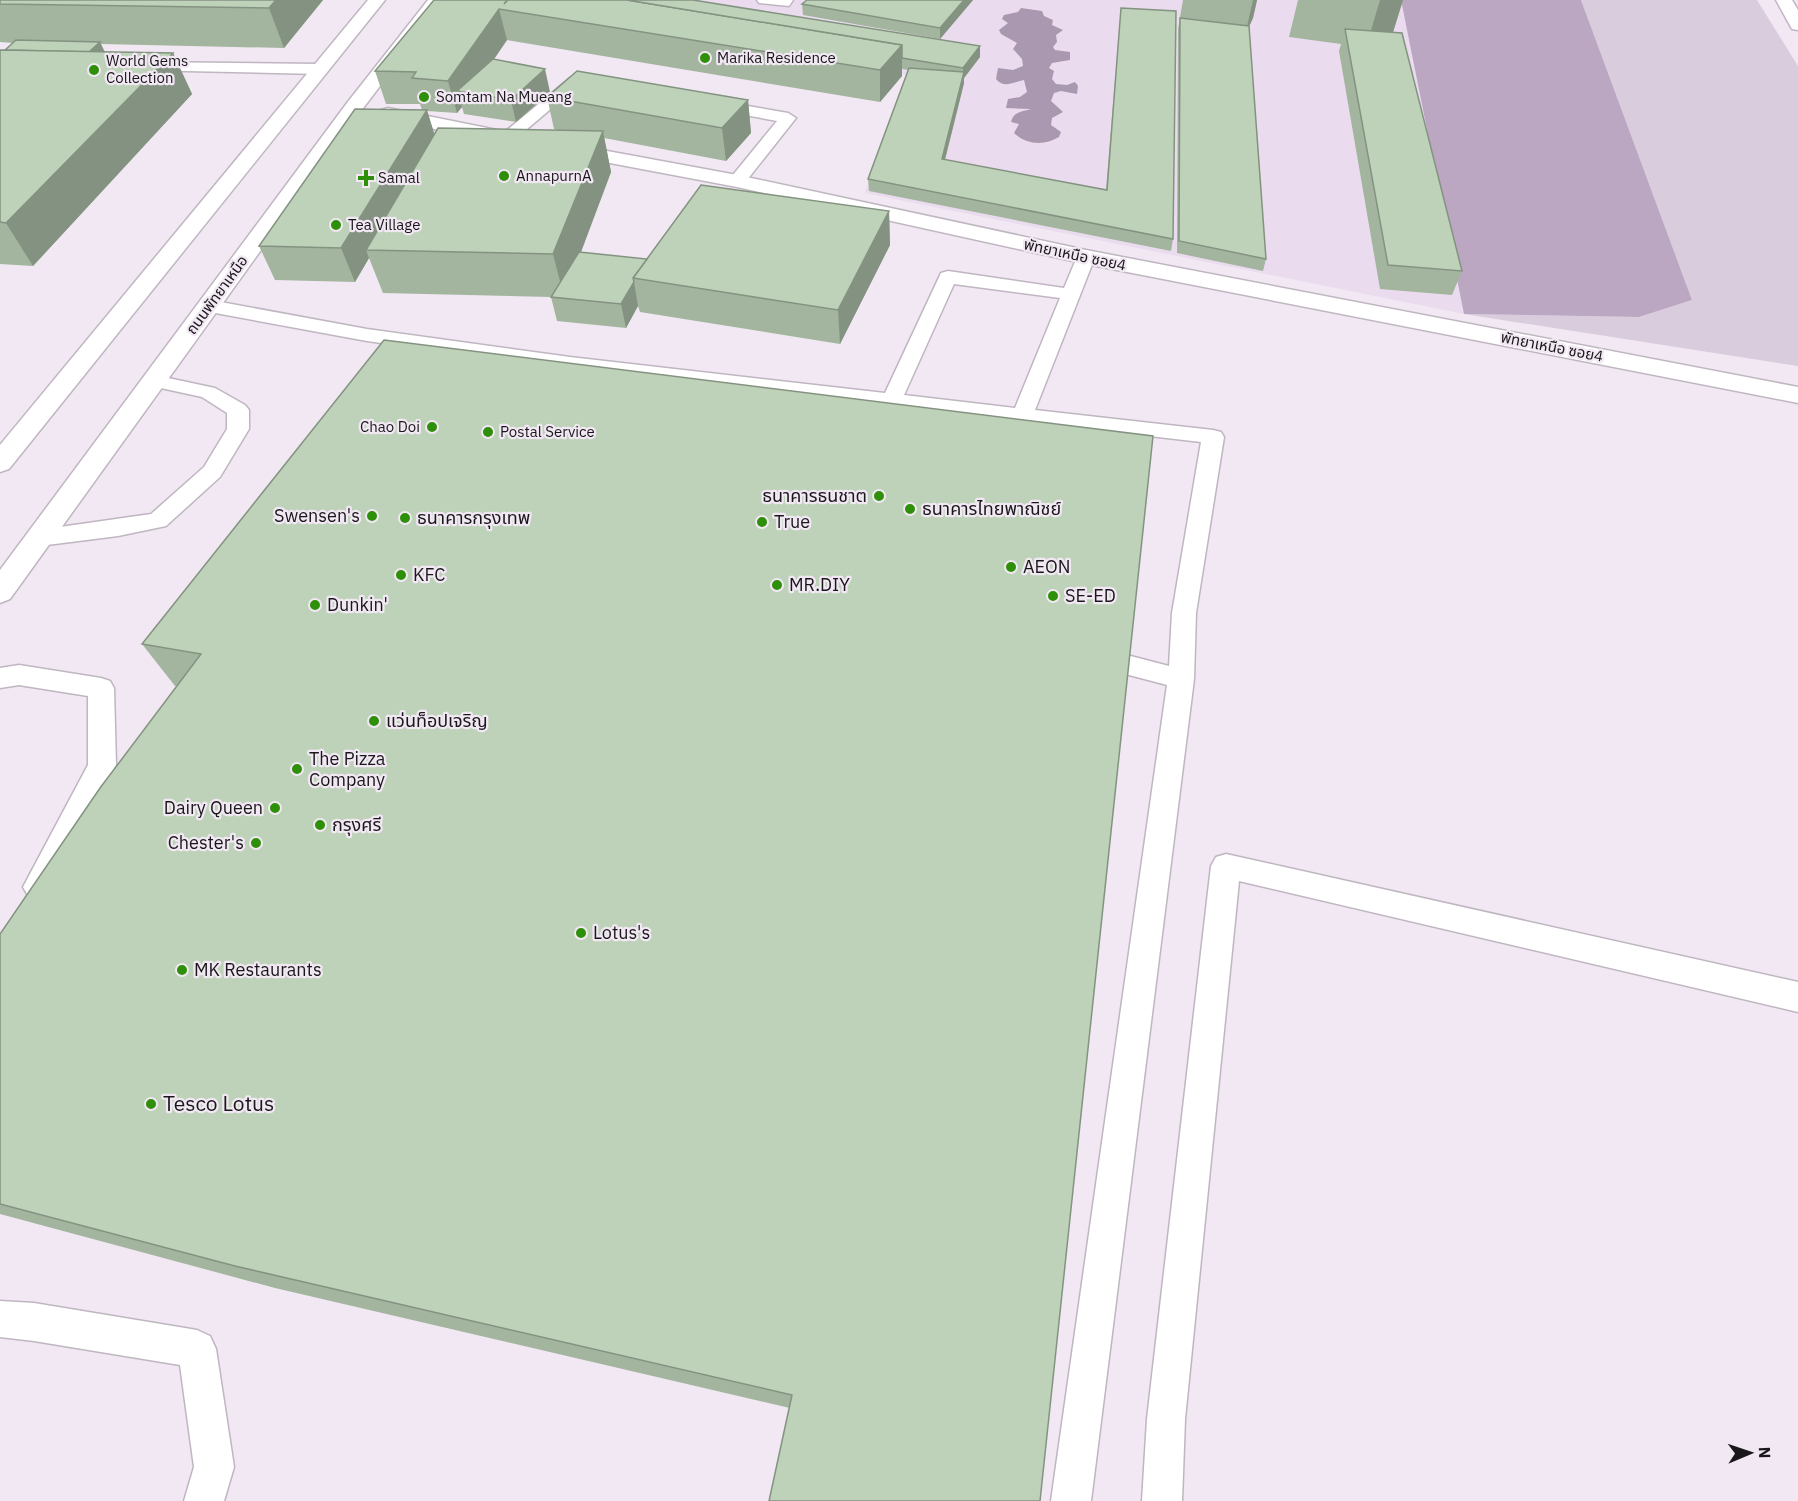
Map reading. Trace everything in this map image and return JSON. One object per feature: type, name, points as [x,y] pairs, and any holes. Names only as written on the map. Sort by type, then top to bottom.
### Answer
[{"type":"main road","points":[[0,463],[377,0]]},
{"type":"main road","name":"ถนนพัทยาเหนือ","points":[[0,592],[354,107],[436,0]]},
{"type":"main road","points":[[1784,0],[1798,25]]},
{"type":"main road","name":"พัทยาเหนือ ซอย4","points":[[354,107],[737,181],[1086,257],[1798,395]]},
{"type":"lane","points":[[764,0],[784,3],[786,0]]},
{"type":"lane","points":[[130,67],[319,69]]},
{"type":"lane","points":[[507,138],[577,80],[589,82]]},
{"type":"lane","points":[[694,101],[788,118],[737,181]]},
{"type":"lane","points":[[1023,414],[1069,294],[1086,257]]},
{"type":"lane","points":[[892,399],[948,277],[1069,294]]},
{"type":"lane","points":[[210,306],[367,335],[548,360],[1213,437],[1184,613],[1181,680],[1071,1501]]},
{"type":"lane","points":[[39,538],[118,528],[158,520],[212,472],[238,429],[238,410],[208,392],[154,381]]},
{"type":"lane","points":[[1123,664],[1181,680]]},
{"type":"lane","points":[[0,678],[19,675],[101,688],[102,765],[27,908]]},
{"type":"lane","points":[[1162,1501],[1166,1419],[1226,866],[1798,997]]},
{"type":"lane","points":[[0,1319],[34,1322],[197,1349],[214,1467],[204,1501]]},
{"type":"shaded area","points":[[470,0],[1401,0],[1464,314],[865,193],[906,75]]},
{"type":"shaded area","points":[[1401,0],[1581,0],[1692,300],[1639,317],[1464,314]]},
{"type":"shaded area","points":[[1581,0],[1757,0],[1798,66],[1798,366],[1464,314],[1639,317],[1692,300]]},
{"type":"shaded area","points":[[1021,8],[1042,11],[1044,16],[1053,20],[1052,25],[1063,30],[1056,35],[1057,42],[1053,47],[1055,50],[1070,52],[1070,60],[1052,63],[1049,68],[1054,71],[1052,79],[1056,84],[1067,85],[1075,82],[1078,86],[1077,94],[1061,91],[1054,93],[1051,101],[1063,112],[1052,118],[1051,125],[1061,132],[1059,137],[1042,143],[1024,140],[1014,133],[1019,124],[1011,122],[1014,116],[1031,109],[1006,108],[1008,99],[1020,97],[1027,92],[1024,80],[1002,84],[996,79],[998,68],[1013,70],[1023,66],[1022,59],[1013,49],[1017,43],[1001,34],[999,30],[1008,23],[1002,19],[1004,15],[1018,12]]},
{"type":"building","points":[[0,0],[276,0],[269,8],[0,4]]},
{"type":"building","points":[[434,0],[507,0],[504,4],[508,0],[627,0],[902,45],[880,70],[499,9],[448,81],[412,78],[416,72],[375,71]]},
{"type":"building","points":[[627,0],[693,0],[980,46],[963,68],[902,58],[902,45]]},
{"type":"building","points":[[807,0],[964,0],[940,28],[802,4]]},
{"type":"building","points":[[1121,8],[1176,11],[1173,239],[868,179],[909,68],[964,72],[942,159],[1107,190]]},
{"type":"building","points":[[1180,18],[1249,26],[1266,259],[1179,241]]},
{"type":"building","points":[[1345,29],[1402,33],[1462,271],[1388,265]]},
{"type":"building","points":[[16,40],[100,42],[89,52],[5,50]]},
{"type":"building","points":[[0,50],[173,53],[6,223],[0,222]]},
{"type":"building","points":[[493,59],[545,69],[511,100],[457,91]]},
{"type":"building","points":[[577,71],[748,100],[722,128],[547,97]]},
{"type":"building","points":[[355,109],[427,110],[341,248],[259,246]]},
{"type":"building","points":[[438,128],[603,131],[553,254],[366,250]]},
{"type":"building","points":[[701,185],[889,211],[838,310],[633,278]]},
{"type":"building","points":[[579,252],[647,259],[633,278],[634,282],[621,304],[551,297]]},
{"type":"building","name":"Lotus's","points":[[384,340],[1153,436],[1040,1501],[769,1501],[792,1395],[235,1266],[0,1204],[0,934],[100,788],[201,654],[142,644]]},
{"type":"place","name":"Marika Residence","points":[[705,58]]},
{"type":"place","name":"World Gems Collection","points":[[94,70]]},
{"type":"place","name":"Somtam Na Mueang","points":[[424,97]]},
{"type":"place","name":"AnnapurnA","points":[[504,176]]},
{"type":"place","name":"Samal","points":[[366,178]]},
{"type":"place","name":"Tea Village","points":[[336,225]]},
{"type":"place","name":"Chao Doi","points":[[432,427]]},
{"type":"place","name":"Postal Service","points":[[488,432]]},
{"type":"place","name":"ธนาคารธนชาต","points":[[879,496]]},
{"type":"place","name":"ธนาคารไทยพาณิชย์","points":[[910,509]]},
{"type":"place","name":"Swensen's","points":[[372,516]]},
{"type":"place","name":"ธนาคารกรุงเทพ","points":[[405,518]]},
{"type":"place","name":"True","points":[[762,522]]},
{"type":"place","name":"AEON","points":[[1011,567]]},
{"type":"place","name":"KFC","points":[[401,575]]},
{"type":"place","name":"MR.DIY","points":[[777,585]]},
{"type":"place","name":"SE-ED","points":[[1053,596]]},
{"type":"place","name":"Dunkin'","points":[[315,605]]},
{"type":"place","name":"แว่นท็อปเจริญ","points":[[374,721]]},
{"type":"place","name":"The Pizza Company","points":[[297,769]]},
{"type":"place","name":"Dairy Queen","points":[[275,808]]},
{"type":"place","name":"กรุงศรี","points":[[320,825]]},
{"type":"place","name":"Chester's","points":[[256,843]]},
{"type":"place","name":"Lotus's","points":[[581,933]]},
{"type":"place","name":"MK Restaurants","points":[[182,970]]},
{"type":"place","name":"Tesco Lotus","points":[[151,1104]]}]
